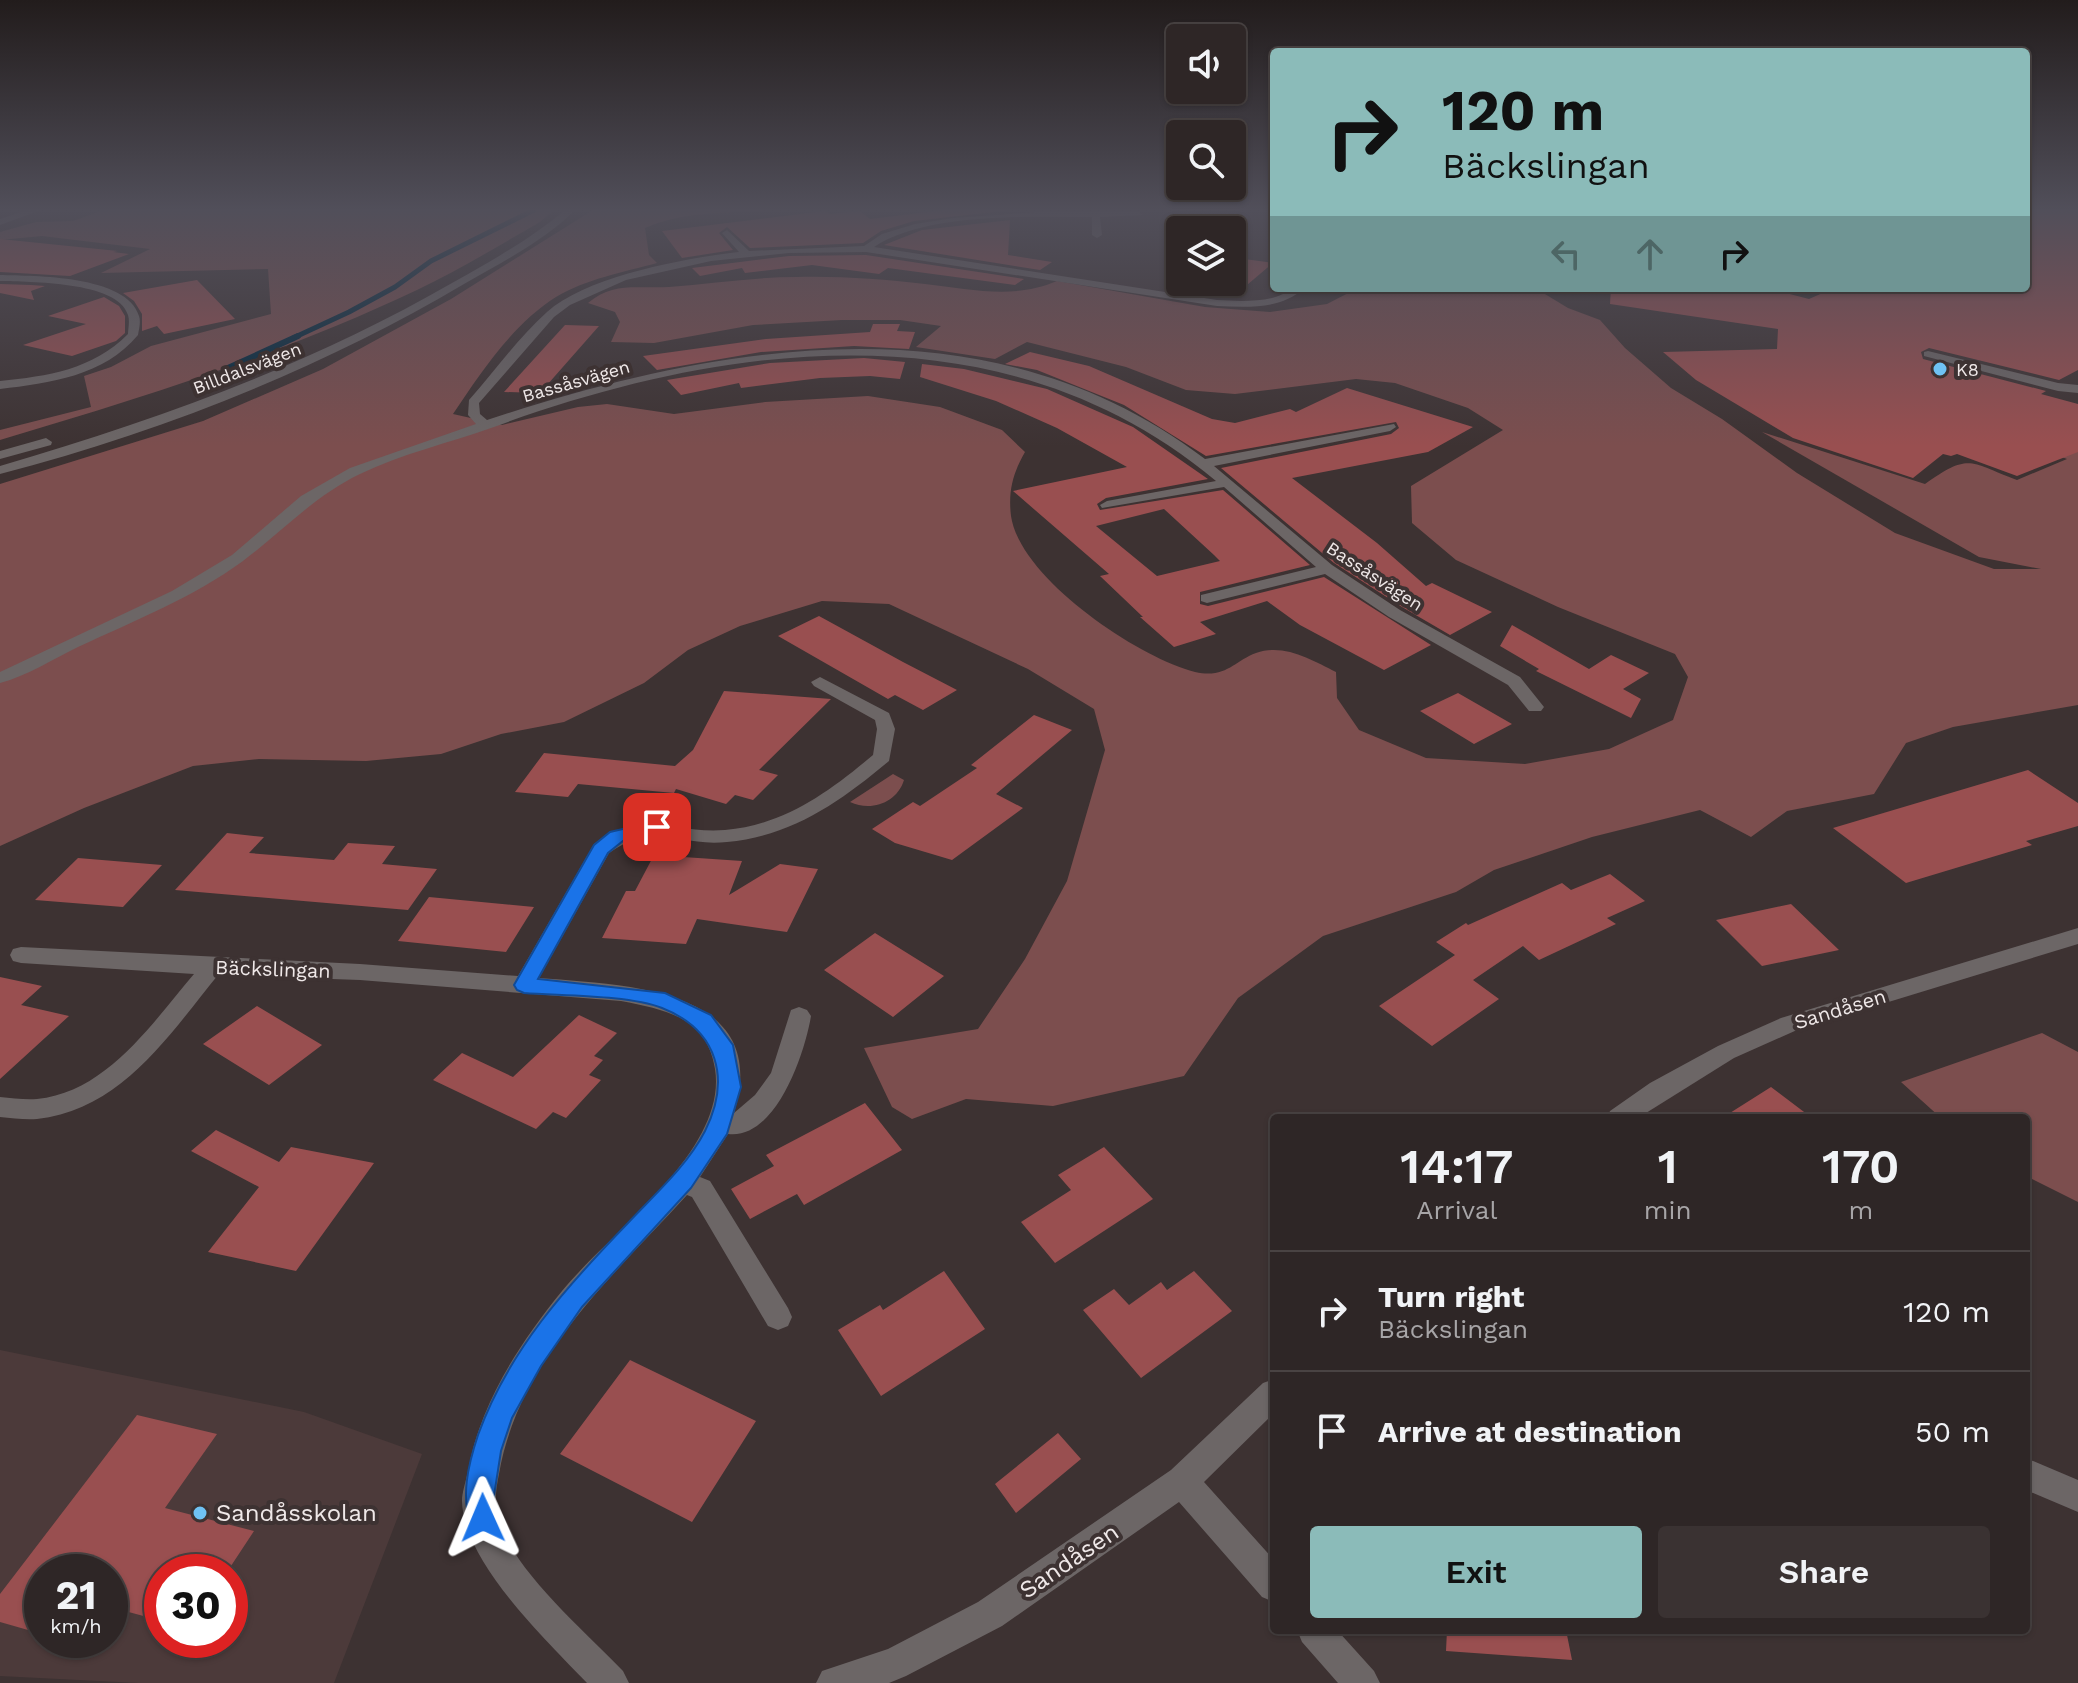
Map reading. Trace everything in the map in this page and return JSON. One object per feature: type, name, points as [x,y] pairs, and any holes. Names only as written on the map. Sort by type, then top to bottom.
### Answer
[{"type":"street","points":[[0,385],[55,377],[109,358],[133,335],[134,317],[127,303],[94,289]]},
{"type":"street","name":"Billdalsvägen","points":[[191,395],[291,357],[359,326],[429,289]]},
{"type":"street","name":"Billdalsvägen","points":[[0,470],[191,409],[315,361],[451,289]]},
{"type":"street","points":[[486,426],[474,415],[473,403],[477,396],[550,315],[566,303],[596,289]]},
{"type":"street","points":[[1123,289],[1217,303],[1264,302],[1294,292]]},
{"type":"street","name":"Bassåsvägen","points":[[0,678],[128,619],[211,575],[255,544],[306,499],[347,475],[486,426],[619,386],[727,363],[832,353],[914,353],[984,363],[1064,389],[1151,430],[1202,464],[1327,569],[1514,681],[1535,707]]},
{"type":"street","points":[[1928,354],[2078,389]]},
{"type":"street","points":[[2030,380],[2046,373],[2078,377]]},
{"type":"street","points":[[1202,464],[1390,427]]},
{"type":"street","points":[[0,455],[64,437]]},
{"type":"street","points":[[1107,505],[1226,483]]},
{"type":"street","points":[[1207,598],[1327,569]]},
{"type":"street","points":[[524,985],[601,849],[617,836],[657,827],[721,837],[773,828],[805,815],[834,798],[882,757],[886,729],[883,717],[820,682]]},
{"type":"street","name":"Sandåsen","points":[[1625,1114],[1659,1090],[1726,1052],[1789,1024],[2078,936]]},
{"type":"street","name":"Bäckslingan","points":[[21,955],[212,967],[360,972],[621,993],[665,1001],[703,1020],[723,1045],[730,1087],[715,1134],[683,1181],[573,1299],[531,1357],[500,1412],[487,1451],[478,1502],[487,1534],[503,1563],[542,1612],[611,1683]]},
{"type":"street","points":[[0,1107],[24,1112],[65,1106],[98,1090],[131,1061],[212,967]]},
{"type":"street","points":[[720,1123],[737,1125],[762,1106],[779,1085],[794,1052],[799,1016]]},
{"type":"street","points":[[683,1181],[701,1189],[778,1317]]},
{"type":"street","name":"Sandåsen","points":[[834,1683],[894,1664],[990,1614],[1182,1481],[1270,1397]]},
{"type":"street","points":[[2030,1476],[2078,1496]]},
{"type":"street","points":[[1182,1481],[1270,1580]]},
{"type":"street","points":[[1318,1634],[1362,1683]]},
{"type":"shaded area","points":[[269,289],[420,289],[264,354],[159,391],[0,440],[0,430],[91,407],[84,376],[111,367],[151,346],[271,314]]},
{"type":"shaded area","points":[[468,289],[573,289],[540,308],[512,335],[453,414],[502,425],[578,407],[607,404],[674,414],[765,402],[868,396],[940,407],[1002,430],[1025,452],[1010,498],[1011,516],[1019,540],[1035,564],[1058,589],[1085,612],[1143,650],[1171,664],[1206,674],[1222,671],[1266,650],[1287,651],[1336,672],[1337,698],[1359,730],[1426,758],[1525,764],[1609,749],[1673,720],[1688,677],[1675,654],[1558,607],[1456,560],[1412,523],[1411,486],[1503,430],[1468,408],[1395,383],[1356,379],[1235,394],[1186,390],[1126,367],[1027,342],[995,359],[916,347],[941,326],[900,320],[753,325],[654,343],[611,342],[620,322],[615,312],[588,303],[597,296],[621,289],[961,289],[1008,292],[1032,289],[1100,289],[1205,307],[1270,312],[1327,304],[1350,292],[1542,292],[1568,308],[1600,320],[1625,348],[1671,388],[1722,419],[1797,473],[1895,533],[1994,569],[2041,569],[1979,557],[1762,432],[1925,484],[1961,464],[1979,465],[2017,480],[2067,459],[2022,442],[2078,452],[2078,705],[1953,727],[1906,743],[1874,794],[1787,811],[1751,837],[1700,810],[1592,837],[1494,870],[1456,892],[1323,936],[1238,998],[1184,1076],[1053,1106],[966,1099],[912,1119],[892,1107],[864,1048],[978,1029],[1025,959],[1067,881],[1105,750],[1094,709],[1028,669],[889,604],[822,601],[740,626],[688,650],[644,683],[564,722],[501,734],[441,754],[366,761],[259,759],[193,766],[84,808],[0,846],[0,484],[203,421],[323,369]]},
{"type":"shaded area","points":[[893,774],[904,780],[896,795],[889,800],[866,806],[850,802]]},
{"type":"shaded area","points":[[2042,1033],[2078,1052],[2078,1202],[2030,1178],[2030,1114],[1937,1114],[1901,1082]]},
{"type":"shaded area","name":"Sandåsskolan","points":[[0,1350],[304,1412],[422,1454],[334,1683],[138,1683],[0,1676]]},
{"type":"building","points":[[0,289],[38,289],[31,291],[34,300],[0,293]]},
{"type":"building","points":[[148,289],[205,289],[235,319],[164,334],[157,326],[142,331],[142,314],[134,301],[123,293]]},
{"type":"building","points":[[2030,289],[2078,289],[2078,370],[2059,380],[1929,348],[1921,352],[1923,359],[2046,391],[2041,394],[2078,404],[2078,452],[2017,476],[1957,454],[1943,454],[1913,478],[1793,438],[1696,380],[1663,352],[1777,349],[1778,329],[1610,304],[1611,292],[1782,292],[1809,299],[1825,292],[2030,292]]},
{"type":"building","points":[[104,297],[119,306],[125,316],[125,333],[116,341],[72,356],[23,345],[86,324],[48,316]]},
{"type":"building","points":[[873,324],[900,324],[897,331],[915,332],[909,349],[854,346],[761,352],[657,370],[643,356],[766,339],[870,332]]},
{"type":"building","points":[[565,325],[599,326],[540,393],[504,392]]},
{"type":"building","points":[[1030,352],[1089,366],[1212,419],[1235,423],[1290,409],[1296,412],[1347,388],[1473,427],[1428,452],[1292,478],[1377,543],[1426,586],[1432,583],[1492,612],[1450,635],[1334,563],[1221,468],[1391,434],[1399,428],[1396,422],[1206,456],[1124,405],[1037,370],[1005,364]]},
{"type":"building","points":[[864,358],[905,362],[900,379],[870,376],[820,378],[741,388],[739,383],[681,395],[667,380],[770,363]]},
{"type":"building","points":[[922,364],[964,369],[1047,389],[1133,427],[1208,479],[1106,498],[1097,504],[1100,510],[1223,490],[1310,565],[1200,592],[1200,604],[1208,606],[1324,577],[1431,645],[1384,670],[1300,625],[1267,601],[1200,622],[1216,634],[1174,647],[1100,576],[1109,574],[1013,491],[1127,467],[1057,428],[996,401],[920,377]],"holes":[[[1164,509],[1220,561],[1157,576],[1096,526]]]},
{"type":"building","points":[[819,616],[957,690],[923,710],[895,695],[888,699],[778,636]]},
{"type":"building","points":[[1512,625],[1589,669],[1611,655],[1649,673],[1623,689],[1641,699],[1631,718],[1536,671],[1539,669],[1500,646]]},
{"type":"building","points":[[724,691],[831,699],[759,770],[778,775],[753,800],[735,795],[726,804],[676,789],[674,793],[578,784],[568,797],[515,792],[544,753],[675,766],[693,750]]},
{"type":"building","points":[[1458,693],[1512,724],[1474,744],[1420,711]]},
{"type":"building","points":[[1034,715],[1072,730],[996,794],[1023,808],[952,860],[895,843],[872,829],[913,802],[920,806],[977,768],[971,765]]},
{"type":"building","points":[[2028,770],[2078,803],[2078,826],[2026,841],[2032,845],[1906,883],[1833,828]]},
{"type":"building","points":[[227,833],[264,837],[249,853],[334,860],[348,843],[395,846],[382,864],[437,869],[408,910],[175,890]]},
{"type":"building","points":[[654,855],[742,861],[729,895],[780,864],[818,869],[787,932],[697,919],[686,944],[602,938],[626,891],[635,891]]},
{"type":"building","points":[[78,858],[162,865],[123,907],[35,900]]},
{"type":"building","points":[[1610,874],[1645,901],[1607,918],[1616,924],[1539,960],[1523,946],[1473,980],[1499,999],[1432,1046],[1379,1006],[1455,955],[1436,942],[1466,923],[1468,925],[1562,883],[1571,890]]},
{"type":"building","points":[[429,897],[534,907],[506,952],[398,941]]},
{"type":"building","points":[[1791,904],[1839,950],[1762,966],[1716,920]]},
{"type":"building","points":[[875,933],[944,976],[893,1017],[824,970]]},
{"type":"building","points":[[0,977],[42,986],[21,1005],[69,1016],[0,1079]]},
{"type":"building","points":[[257,1006],[322,1045],[269,1085],[203,1044]]},
{"type":"building","points":[[579,1015],[617,1033],[594,1056],[603,1060],[589,1075],[601,1080],[566,1118],[553,1112],[536,1129],[433,1080],[462,1053],[513,1077]]},
{"type":"building","points":[[1771,1087],[1807,1114],[1728,1114]]},
{"type":"building","points":[[865,1103],[902,1150],[804,1205],[797,1194],[750,1219],[731,1189],[774,1166],[766,1155]]},
{"type":"building","points":[[216,1130],[279,1162],[291,1147],[374,1163],[296,1271],[208,1252],[259,1187],[191,1151]]},
{"type":"building","points":[[1104,1147],[1153,1199],[1055,1263],[1021,1222],[1071,1190],[1058,1175]]},
{"type":"building","points":[[944,1271],[985,1329],[881,1396],[838,1330],[880,1305],[883,1310]]},
{"type":"building","points":[[1194,1271],[1232,1311],[1141,1378],[1083,1310],[1114,1289],[1129,1305],[1161,1282],[1167,1290]]},
{"type":"building","points":[[630,1360],[756,1421],[692,1522],[560,1454]]},
{"type":"building","points":[[137,1415],[217,1434],[165,1508],[254,1531],[239,1554],[144,1554],[144,1616],[128,1612],[128,1554],[31,1554]]},
{"type":"building","points":[[1058,1433],[1081,1459],[1016,1513],[995,1484]]},
{"type":"building","points":[[24,1563],[24,1629],[0,1622],[0,1594]]},
{"type":"building","points":[[1447,1634],[1567,1634],[1572,1660],[1446,1651]]},
{"type":"waterway","points":[[293,338],[392,289]]},
{"type":"waterway","points":[[228,368],[298,336]]},
{"type":"place","name":"K8","points":[[1940,369]]},
{"type":"place","name":"Sandåsskolan","points":[[200,1513]]},
{"type":"route","points":[[483,1518],[478,1502],[487,1451],[500,1412],[531,1357],[573,1299],[683,1181],[715,1134],[730,1087],[723,1045],[703,1020],[665,1001],[621,993],[524,985],[601,849],[617,836],[657,827]]}]
